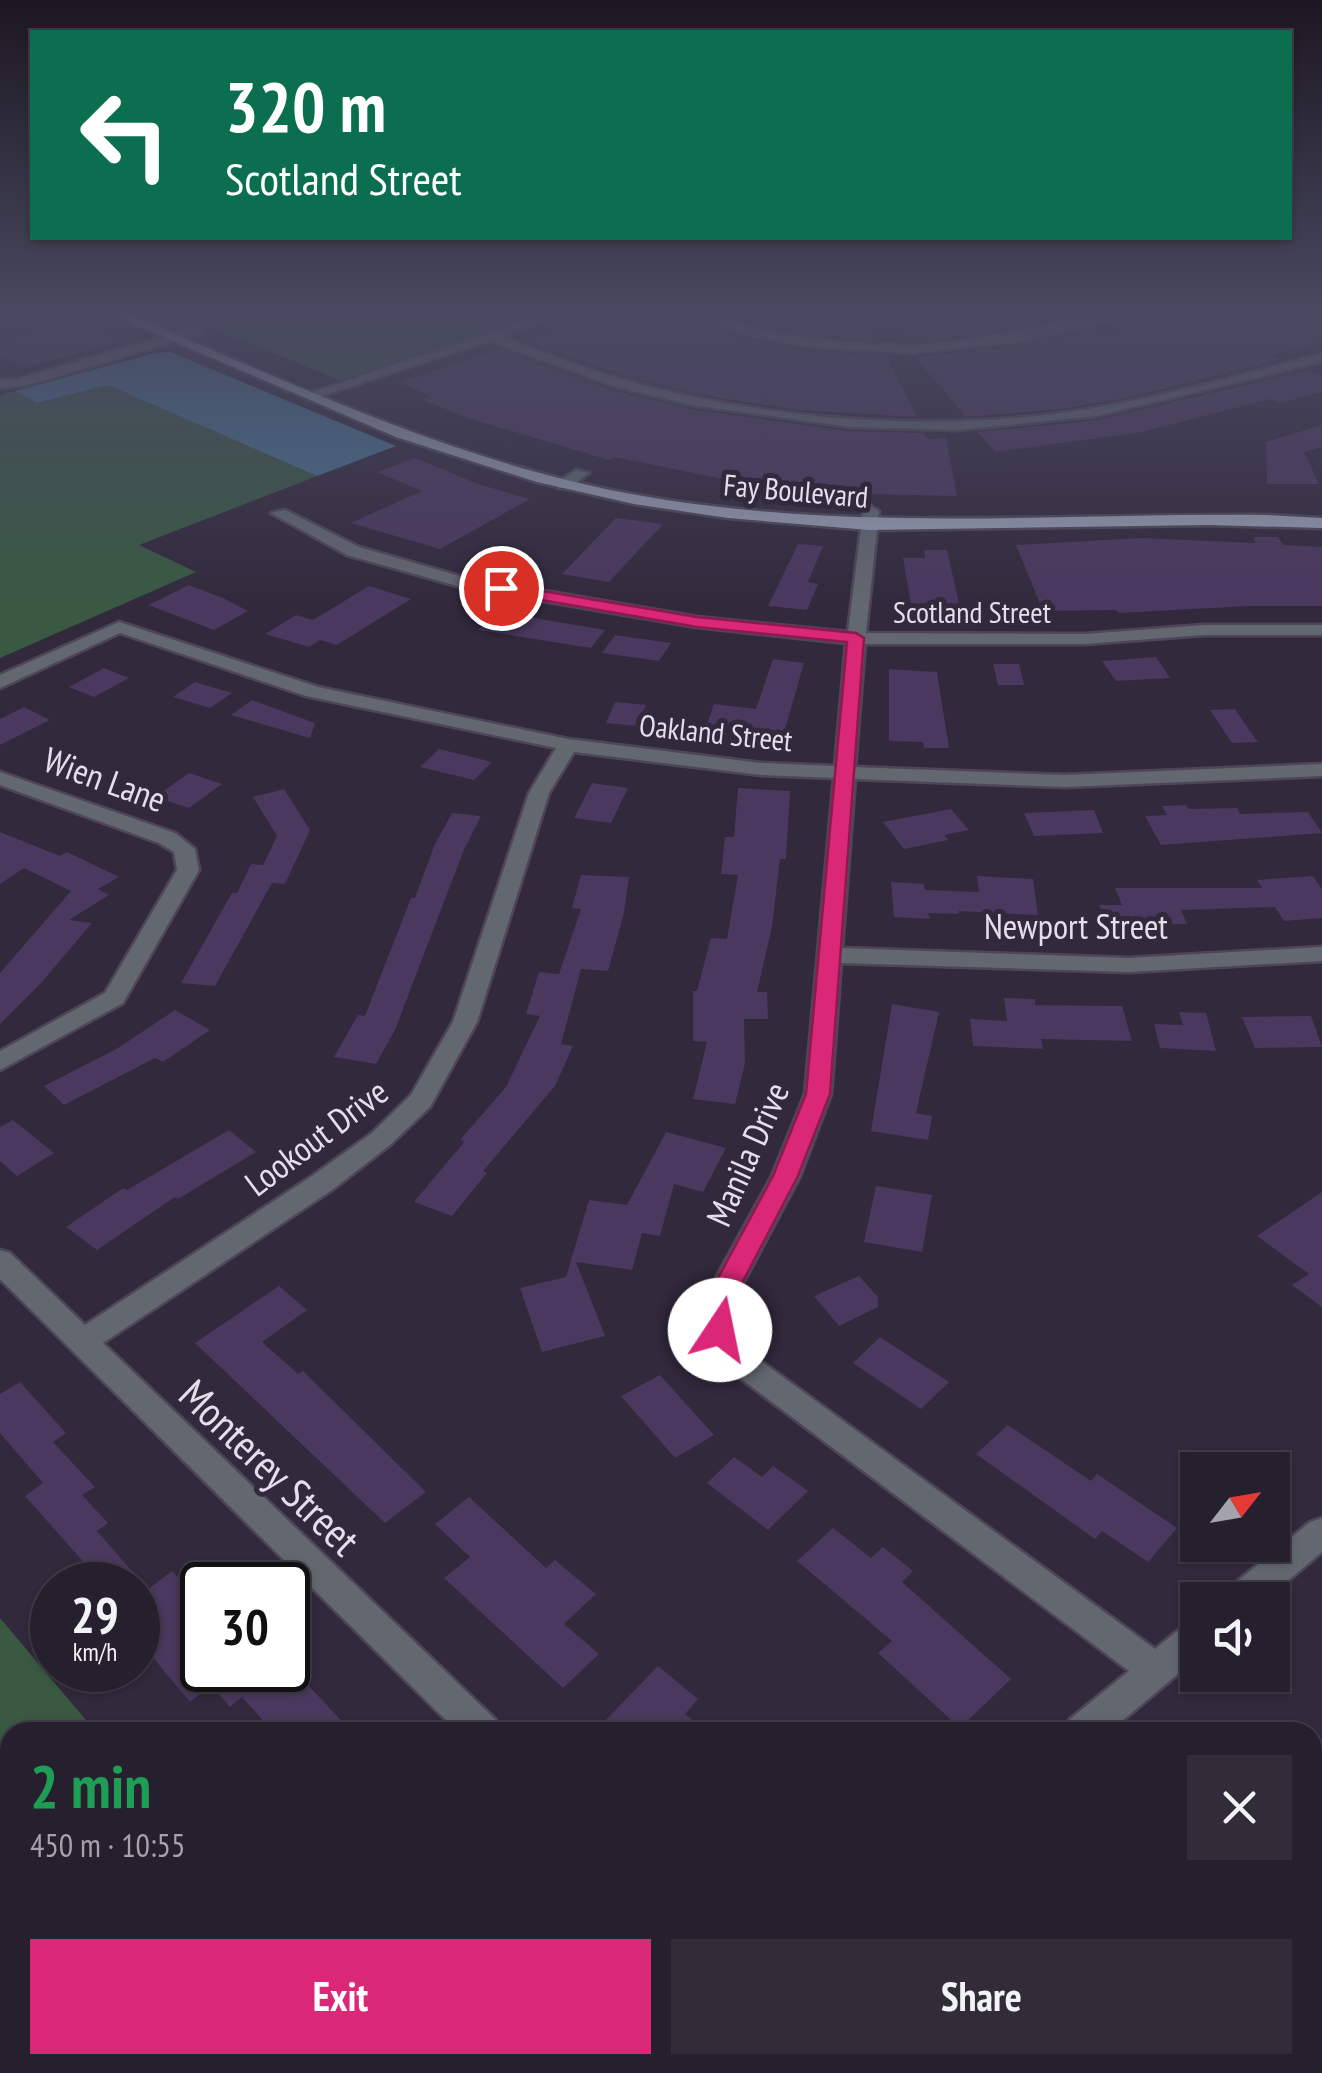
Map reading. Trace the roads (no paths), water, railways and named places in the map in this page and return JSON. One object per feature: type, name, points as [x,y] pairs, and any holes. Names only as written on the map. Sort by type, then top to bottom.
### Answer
[{"type":"main road","name":"Fay Boulevard","points":[[353,412],[494,466],[564,484],[709,510],[1013,526],[1193,518],[1322,523]]},
{"type":"main road","name":"Fay Boulevard","points":[[418,421],[486,447],[581,473],[691,494],[869,518],[1216,505],[1322,509]]},
{"type":"street","points":[[766,412],[915,424],[1061,417],[1091,412]]},
{"type":"street","points":[[564,484],[581,473]]},
{"type":"street","name":"Scotland Street","points":[[279,513],[353,550],[461,582],[697,622],[856,638],[1085,639],[1204,630],[1322,630]]},
{"type":"street","name":"Manila Drive","points":[[869,518],[818,1094],[786,1176],[726,1287],[720,1330],[743,1364],[1156,1670]]},
{"type":"street","name":"Oakland Street","points":[[0,682],[119,626],[313,692],[568,745],[761,770],[1065,782],[1322,770]]},
{"type":"street","name":"Lookout Drive","points":[[80,1342],[322,1183],[380,1140],[421,1101],[465,1022],[539,793],[568,745]]},
{"type":"street","name":"Wien Lane","points":[[0,778],[167,838],[184,850],[188,870],[114,998],[0,1062]]},
{"type":"street","name":"Newport Street","points":[[828,955],[1130,965],[1322,954]]},
{"type":"street","name":"Monterey Street","points":[[0,1260],[473,1722]]},
{"type":"street","points":[[1262,1582],[1322,1532]]},
{"type":"street","points":[[1094,1722],[1180,1650]]},
{"type":"water","points":[[169,412],[314,412],[396,446],[317,476]]}]
